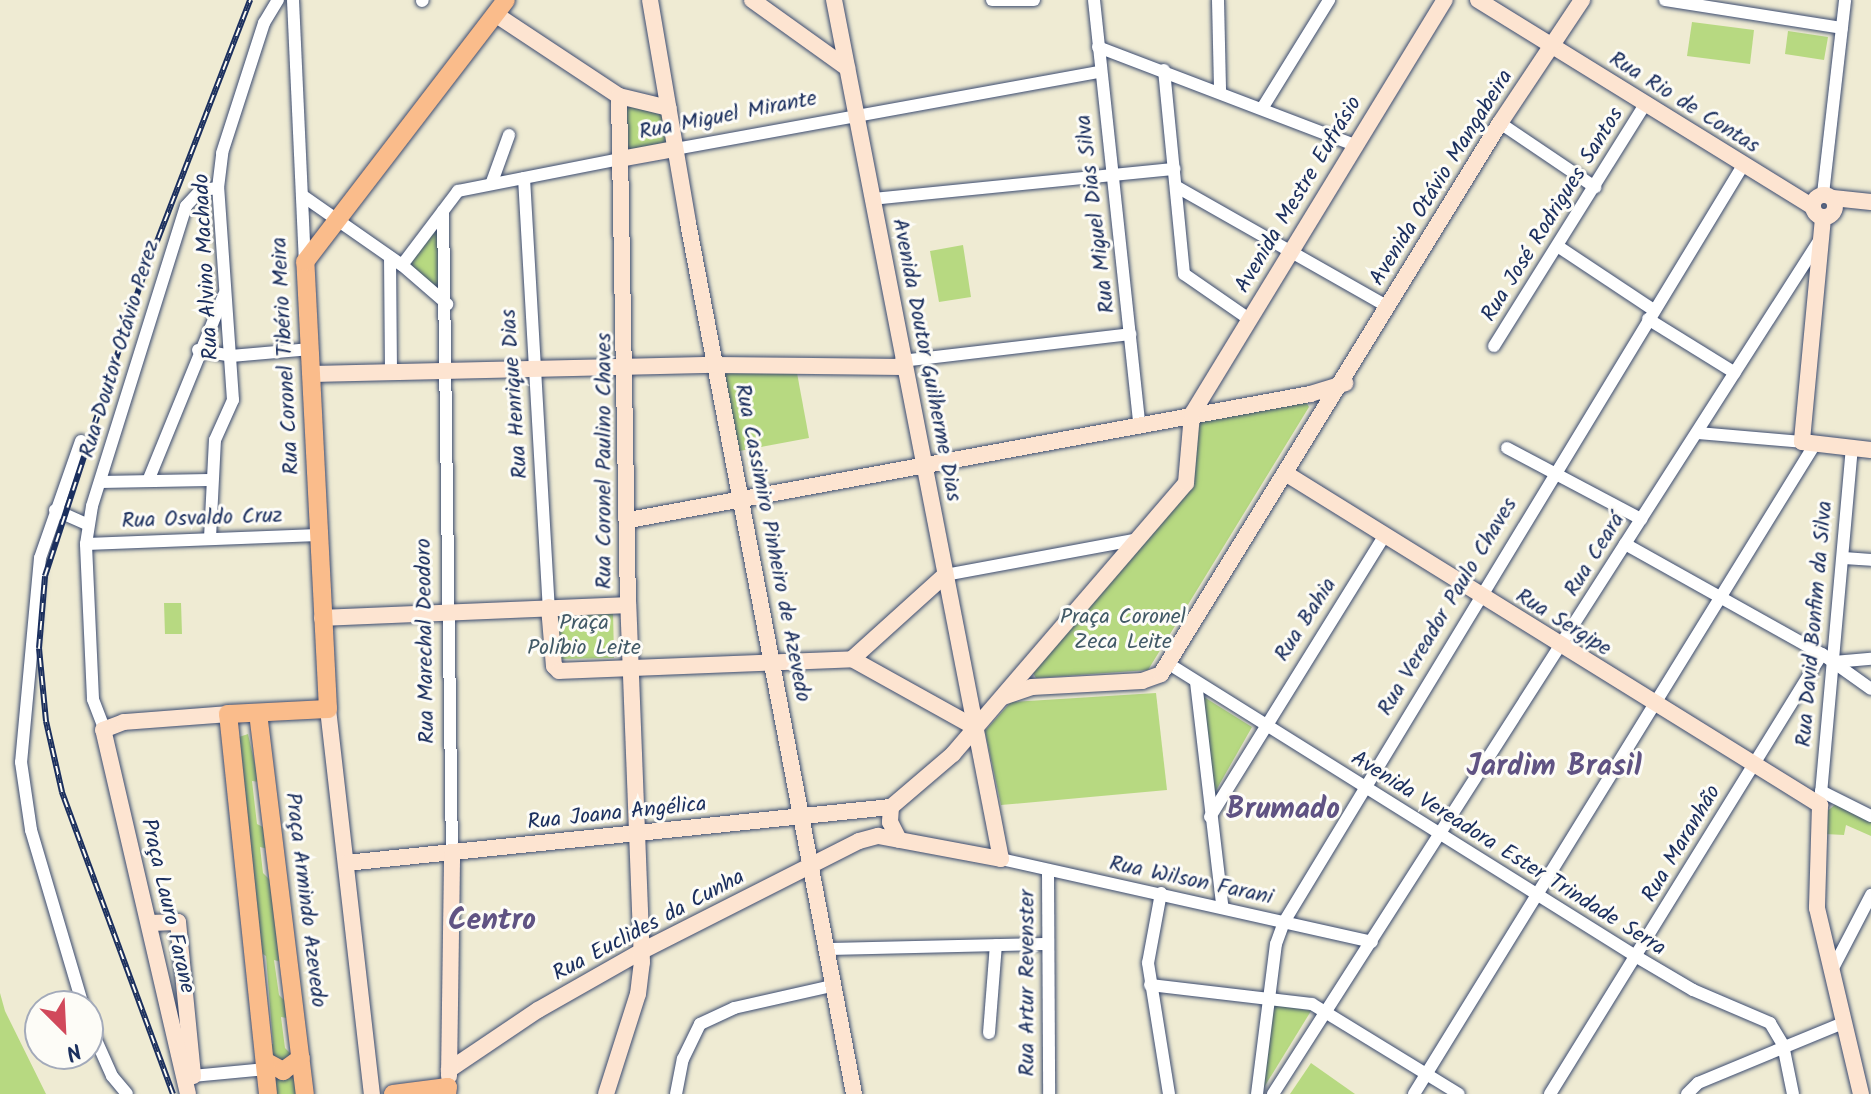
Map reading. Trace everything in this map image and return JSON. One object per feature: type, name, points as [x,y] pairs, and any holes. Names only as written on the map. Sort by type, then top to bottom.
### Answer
[{"type":"main road","points":[[305,262],[500,7]]},
{"type":"main road","name":"Rua Coronel Tibério Meira","points":[[305,262],[328,709]]},
{"type":"main road","points":[[268,1094],[228,714],[328,709]]},
{"type":"main road","name":"Praça Armindo Azevedo","points":[[258,713],[305,1094]]},
{"type":"main road","points":[[265,1065],[283,1071],[301,1058]]},
{"type":"main road","points":[[393,1094],[448,1084]]},
{"type":"street","name":"Rua Alvino Machado","points":[[210,538],[209,480],[215,440],[233,400],[218,188],[222,153],[264,23],[278,0]]},
{"type":"street","name":"Rua Coronel Tibério Meira","points":[[293,0],[305,262]]},
{"type":"street","name":"Rua Cassimiro Pinheiro de Azevedo","points":[[650,0],[715,365],[775,659],[809,867],[854,1094]]},
{"type":"street","points":[[752,0],[847,68]]},
{"type":"street","name":"Avenida Doutor Guilherme Dias","points":[[834,0],[902,364],[983,764]]},
{"type":"street","points":[[992,0],[1034,0]]},
{"type":"street","name":"Rua Miguel Dias Silva","points":[[1094,0],[1139,423]]},
{"type":"street","points":[[1218,0],[1220,91]]},
{"type":"street","points":[[1263,107],[1329,0]]},
{"type":"street","name":"Avenida Mestre Eufrásio","points":[[1192,414],[1445,0]]},
{"type":"street","name":"Rua Rio de Contas","points":[[1478,0],[1742,167],[1792,195],[1829,204],[1871,202]]},
{"type":"street","name":"Avenida Otávio Mangabeira","points":[[1345,383],[1500,123],[1582,0]]},
{"type":"street","points":[[1665,0],[1842,28]]},
{"type":"street","points":[[1414,1094],[1723,600],[1808,443],[1820,239],[1829,204],[1845,0]]},
{"type":"street","points":[[500,7],[619,96],[669,108]]},
{"type":"street","points":[[1098,47],[1263,107],[1355,145]]},
{"type":"street","points":[[1164,70],[1187,280],[1249,319]]},
{"type":"street","name":"Rua Miguel Mirante","points":[[402,265],[458,191],[855,113],[1100,72]]},
{"type":"street","name":"Rua Coronel Paulino Chaves","points":[[606,1094],[638,994],[642,951],[641,833],[628,605],[627,367],[619,96]]},
{"type":"street","name":"Rua José Rodrigues Santos","points":[[1494,346],[1559,247],[1645,104]]},
{"type":"street","points":[[1500,123],[1595,187]]},
{"type":"street","points":[[492,182],[509,135]]},
{"type":"street","name":"Rua Vereador Paulo Chaves","points":[[1257,1094],[1276,944],[1284,922],[1361,788],[1742,167]]},
{"type":"street","points":[[872,199],[1175,169]]},
{"type":"street","name":"Rua Henrique Dias","points":[[524,178],[549,607]]},
{"type":"street","points":[[1177,187],[1388,307]]},
{"type":"street","name":"Rua Doutor Otávio Perez","points":[[104,728],[94,710],[86,544],[88,525],[186,206],[201,190],[218,188]]},
{"type":"street","points":[[303,196],[402,265],[447,304]]},
{"type":"street","name":"Rua Marechal Deodoro","points":[[443,211],[447,304],[446,611],[452,854],[448,1084]]},
{"type":"street","name":"Rua Ceará","points":[[1273,1094],[1444,835],[1820,239]]},
{"type":"street","points":[[1559,247],[1735,373]]},
{"type":"street","points":[[390,257],[391,370]]},
{"type":"street","points":[[148,481],[198,350],[225,293]]},
{"type":"street","points":[[312,374],[391,370],[902,364],[1130,334]]},
{"type":"street","points":[[198,350],[231,356],[311,349]]},
{"type":"street","points":[[629,520],[1139,423],[1310,394],[1345,383]]},
{"type":"street","points":[[1002,698],[1032,687],[1154,679],[1169,664],[1285,473],[1345,383]]},
{"type":"street","points":[[1310,394],[1315,429]]},
{"type":"street","points":[[953,754],[967,751],[983,764],[1001,859],[899,840],[890,822],[891,807],[953,754],[1186,483],[1192,414]]},
{"type":"street","points":[[1698,433],[1871,450]]},
{"type":"street","name":"Rua Doutor Otávio Perez","points":[[78,990],[31,830],[21,762],[32,601],[55,510],[81,441]]},
{"type":"street","name":"Rua David Bonfim da Silva","points":[[1821,798],[1852,447]]},
{"type":"street","points":[[1507,448],[1554,470],[1641,519]]},
{"type":"street","name":"Rua Sergipe","points":[[1285,473],[1383,538],[1751,766],[1821,798]]},
{"type":"street","points":[[100,482],[209,480]]},
{"type":"street","points":[[55,510],[88,525]]},
{"type":"street","name":"Rua Osvaldo Cruz","points":[[86,544],[319,535]]},
{"type":"street","name":"Rua Bahia","points":[[1210,817],[1263,724],[1383,538]]},
{"type":"street","points":[[852,659],[945,575],[1139,539]]},
{"type":"street","points":[[1625,544],[1822,654],[1871,689]]},
{"type":"street","points":[[1844,558],[1871,560]]},
{"type":"street","points":[[322,618],[628,605]]},
{"type":"street","points":[[549,607],[556,669],[775,659],[852,659],[976,728]]},
{"type":"street","name":"Rua Maranhão","points":[[1550,1094],[1822,654]]},
{"type":"street","points":[[1834,662],[1871,659]]},
{"type":"street","name":"Avenida Vereadora Ester Trindade Serra","points":[[1169,664],[1361,788],[1539,892],[1637,957],[1693,990],[1770,1023],[1783,1045]]},
{"type":"street","points":[[1028,667],[1032,687]]},
{"type":"street","points":[[1196,682],[1222,905]]},
{"type":"street","points":[[328,709],[372,1094]]},
{"type":"street","points":[[104,728],[228,714]]},
{"type":"street","name":"Praça Lauro Farane","points":[[104,728],[190,1094]]},
{"type":"street","points":[[1861,1094],[1817,908],[1821,798],[1871,816]]},
{"type":"street","name":"Rua Joana Angélica","points":[[346,863],[891,807]]},
{"type":"street","points":[[967,853],[989,838],[993,820]]},
{"type":"street","name":"Rua Euclides da Cunha","points":[[448,1084],[538,1010],[642,951],[878,836],[899,840]]},
{"type":"street","name":"Rua Wilson Farani","points":[[1001,859],[1222,905],[1372,942]]},
{"type":"street","name":"Rua Artur Revenster","points":[[1048,871],[1049,1094]]},
{"type":"street","points":[[1161,893],[1148,963],[1169,1094]]},
{"type":"street","points":[[1831,972],[1871,895]]},
{"type":"street","name":"Praça Lauro Farane","points":[[150,923],[178,922],[193,1076],[190,1094]]},
{"type":"street","points":[[825,949],[1048,944]]},
{"type":"street","points":[[989,1033],[996,945]]},
{"type":"street","points":[[1150,985],[1270,996],[1312,1004],[1428,1072],[1459,1094]]},
{"type":"street","points":[[676,1094],[683,1059],[700,1024],[734,1008],[832,986]]},
{"type":"street","points":[[1687,1094],[1698,1083],[1783,1045],[1843,1023]]},
{"type":"street","points":[[1783,1045],[1793,1094]]},
{"type":"street","points":[[104,1058],[112,1076],[127,1094]]},
{"type":"street","points":[[193,1076],[265,1065]]},
{"type":"green space","points":[[1692,22],[1754,30],[1750,64],[1687,56]]},
{"type":"green space","points":[[1788,31],[1828,37],[1824,60],[1785,54]]},
{"type":"green space","points":[[623,104],[662,115],[667,142],[627,150]]},
{"type":"green space","points":[[441,220],[442,294],[406,266]]},
{"type":"green space","points":[[963,245],[971,297],[939,302],[930,251]]},
{"type":"green space","points":[[718,373],[797,373],[809,438],[734,452]]},
{"type":"green space","name":"Praça Coronel Zeca Leite","points":[[1304,398],[1309,407],[1148,670],[1036,678],[1032,671],[1187,485],[1189,421]]},
{"type":"green space","points":[[164,603],[181,603],[182,634],[165,634]]},
{"type":"green space","name":"Praça Políbio Leite","points":[[613,611],[614,658],[554,659],[553,613]]},
{"type":"green space","points":[[1156,693],[1167,790],[1001,805],[985,731],[1011,702]]},
{"type":"green space","points":[[1204,697],[1252,727],[1210,801]]},
{"type":"green space","points":[[248,734],[259,782],[252,781],[257,824],[265,828],[268,849],[260,847],[263,873],[271,881],[281,962],[274,960],[279,995],[286,1002],[287,1018],[281,1017],[285,1048],[292,1055],[280,1068],[267,1046],[273,1044],[266,956],[258,951],[239,737]]},
{"type":"green space","points":[[1837,803],[1871,820],[1871,836],[1846,825],[1844,835],[1825,834],[1825,813]]},
{"type":"green space","points":[[0,993],[5,1011],[24,1049],[24,1070],[34,1070],[46,1094],[0,1094]]},
{"type":"green space","points":[[1272,1004],[1311,1011],[1263,1089]]},
{"type":"green space","points":[[1311,1063],[1355,1094],[1290,1094]]},
{"type":"green space","points":[[295,1073],[297,1094],[273,1094],[271,1075]]},
{"type":"railway","points":[[173,1094],[62,792],[46,721],[39,648],[45,576],[139,288],[250,0]]},
{"type":"district","name":"Jardim Brasil","points":[[1554,767]]},
{"type":"district","name":"Brumado","points":[[1283,810]]},
{"type":"district","name":"Centro","points":[[492,921]]}]
